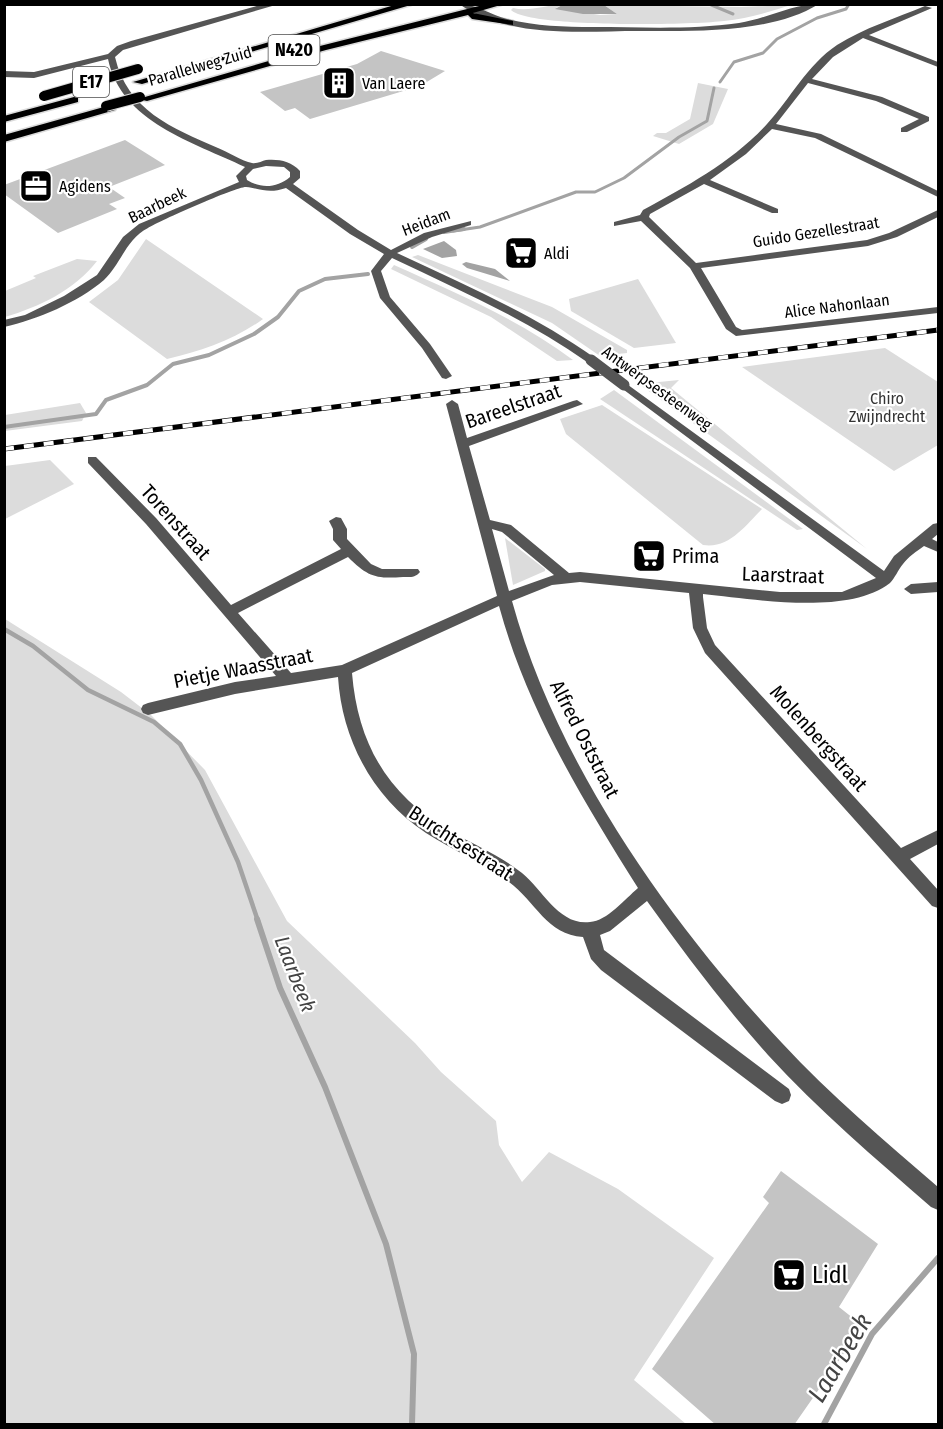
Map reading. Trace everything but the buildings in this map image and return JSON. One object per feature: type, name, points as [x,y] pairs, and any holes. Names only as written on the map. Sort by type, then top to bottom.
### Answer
[{"type":"highway","name":"E17","points":[[106,91],[410,4]]},
{"type":"highway","points":[[472,8],[500,4]]},
{"type":"highway","points":[[508,4],[502,9],[513,22]]},
{"type":"highway","name":"Parallelweg Zuid","points":[[141,98],[290,51],[452,9],[472,8]]},
{"type":"highway","name":"Parallelweg Zuid","points":[[4,137],[304,53],[440,20],[472,8]]},
{"type":"highway","points":[[440,20],[475,16],[513,22]]},
{"type":"highway","name":"E17","points":[[4,108],[144,67]]},
{"type":"highway","name":"E17","points":[[4,119],[79,99]]},
{"type":"street","points":[[4,74],[34,75],[82,63],[111,59],[120,48],[134,43],[275,4]]},
{"type":"street","points":[[513,22],[588,25],[712,24],[760,17],[796,4]]},
{"type":"street","points":[[472,8],[513,22],[567,29],[713,28],[762,21],[815,4]]},
{"type":"street","points":[[918,4],[939,12]]},
{"type":"street","points":[[618,224],[644,217],[646,212],[705,181],[741,156],[771,126],[807,80],[839,48],[863,35],[928,8]]},
{"type":"street","points":[[863,35],[939,65]]},
{"type":"street","points":[[111,59],[126,96],[142,111],[251,166]]},
{"type":"street","points":[[807,80],[879,99],[926,119],[904,130]]},
{"type":"street","points":[[771,126],[818,136],[939,194]]},
{"type":"street","points":[[272,162],[291,167],[296,174],[287,184],[262,189],[244,183],[242,174],[251,166],[272,162]]},
{"type":"street","points":[[705,181],[775,211]]},
{"type":"street","name":"Baarbeek","points":[[4,324],[29,317],[68,298],[101,277],[127,238],[142,226],[244,183]]},
{"type":"street","name":"Antwerpsesteenweg","points":[[287,184],[354,232],[532,321],[591,360],[886,579]]},
{"type":"street","name":"Guido Gezellestraat","points":[[694,266],[868,243],[893,235],[939,213]]},
{"type":"street","points":[[644,217],[648,224],[694,266]]},
{"type":"street","name":"Heidam","points":[[393,252],[428,235],[467,223]]},
{"type":"street","points":[[393,252],[382,261],[376,271],[385,298],[426,346],[446,376]]},
{"type":"street","name":"Alice Nahonlaan","points":[[694,266],[732,328],[740,334],[939,310]]},
{"type":"street","points":[[345,670],[504,599],[487,524],[452,404]]},
{"type":"street","name":"Bareelstraat","points":[[462,444],[577,404]]},
{"type":"street","name":"Torenstraat","points":[[92,460],[151,521],[287,679]]},
{"type":"street","points":[[336,521],[340,529],[340,540],[366,567],[380,574],[413,572]]},
{"type":"street","points":[[487,524],[506,528],[554,566],[564,578]]},
{"type":"street","name":"Laarstraat","points":[[504,599],[532,586],[564,578],[795,598],[842,597],[867,589],[886,579],[899,559],[939,527]]},
{"type":"street","points":[[923,539],[939,548]]},
{"type":"street","points":[[230,612],[350,551]]},
{"type":"street","points":[[911,589],[939,587]]},
{"type":"street","name":"Molenbergstraat","points":[[696,590],[699,622],[704,642],[710,650],[939,901]]},
{"type":"street","name":"Alfred Oststraat","points":[[504,599],[521,653],[558,739],[582,786],[648,890],[717,983],[776,1050],[845,1119],[939,1200]]},
{"type":"street","name":"Pietje Waasstraat","points":[[148,709],[287,679],[345,670]]},
{"type":"street","name":"Burchtsestraat","points":[[345,670],[348,702],[369,762],[405,808],[516,878],[564,926],[576,931],[590,930]]},
{"type":"street","points":[[899,857],[939,837]]},
{"type":"street","points":[[648,890],[604,926],[590,930],[597,954],[607,964],[782,1095]]},
{"type":"green space","points":[[564,4],[556,8],[600,15],[617,14],[604,5],[741,7],[791,5],[741,19],[680,24],[613,24],[548,20],[524,16],[511,10]]},
{"type":"green space","points":[[698,83],[728,89],[713,124],[679,144],[653,136],[657,133],[666,133],[690,119]]},
{"type":"green space","points":[[146,239],[263,319],[217,344],[167,359],[89,302],[118,280]]},
{"type":"green space","points":[[418,255],[552,307],[627,350],[627,353],[600,356],[552,323],[412,257]]},
{"type":"green space","points":[[77,259],[97,261],[78,281],[56,296],[5,317],[5,291],[36,278],[33,276]]},
{"type":"green space","points":[[394,265],[509,319],[573,360],[557,361],[491,317],[391,269]]},
{"type":"green space","points":[[638,279],[676,343],[634,348],[571,311],[569,299]]},
{"type":"green space","name":"Chiro Zwijndrecht","points":[[885,348],[938,382],[938,445],[894,471],[742,367]]},
{"type":"green space","points":[[679,380],[671,388],[867,549],[639,384]]},
{"type":"green space","points":[[614,390],[803,529],[797,530],[600,399]]},
{"type":"green space","points":[[80,403],[86,413],[82,421],[5,431],[5,415]]},
{"type":"green space","points":[[602,405],[762,509],[729,540],[703,545],[566,434],[560,419]]},
{"type":"green space","points":[[50,460],[74,484],[5,519],[5,466]]},
{"type":"green space","points":[[505,538],[545,569],[545,571],[513,585]]},
{"type":"green space","points":[[5,619],[121,692],[151,715],[205,770],[287,921],[415,1043],[441,1072],[496,1121],[499,1145],[522,1182],[549,1152],[618,1189],[714,1258],[634,1380],[686,1424],[5,1424]]},
{"type":"shaded area","points":[[564,4],[604,5],[617,14],[583,14],[555,9]]},
{"type":"shaded area","points":[[444,241],[456,250],[457,256],[442,258],[423,249]]},
{"type":"shaded area","points":[[466,262],[495,269],[510,281],[467,268],[462,264]]},
{"type":"waterway","points":[[709,4],[733,14]]},
{"type":"waterway","points":[[720,82],[734,62],[763,53],[777,39],[817,18],[846,9],[849,4]]},
{"type":"waterway","points":[[453,231],[480,227],[576,192],[595,192],[624,178],[679,137],[707,121],[714,88]]},
{"type":"waterway","points":[[444,232],[464,229]]},
{"type":"waterway","points":[[412,247],[426,239]]},
{"type":"waterway","points":[[4,427],[96,414],[106,400],[147,385],[173,364],[209,355],[254,334],[278,317],[299,291],[325,279],[368,274]]},
{"type":"waterway","name":"Laarbeek","points":[[4,629],[33,646],[88,690],[154,722],[180,744],[201,780],[238,862],[258,921]]},
{"type":"waterway","name":"Laarbeek","points":[[257,919],[280,988],[325,1087],[386,1244],[414,1354],[412,1424]]},
{"type":"waterway","name":"Laarbeek","points":[[824,1424],[872,1334],[938,1258]]},
{"type":"railway","points":[[4,449],[938,330]]},
{"type":"place","name":"Van Laere","points":[[339,83]]},
{"type":"place","name":"Agidens","points":[[36,186]]},
{"type":"place","name":"Aldi","points":[[521,253]]},
{"type":"place","name":"Prima","points":[[649,556]]},
{"type":"place","name":"Lidl","points":[[789,1275]]}]
